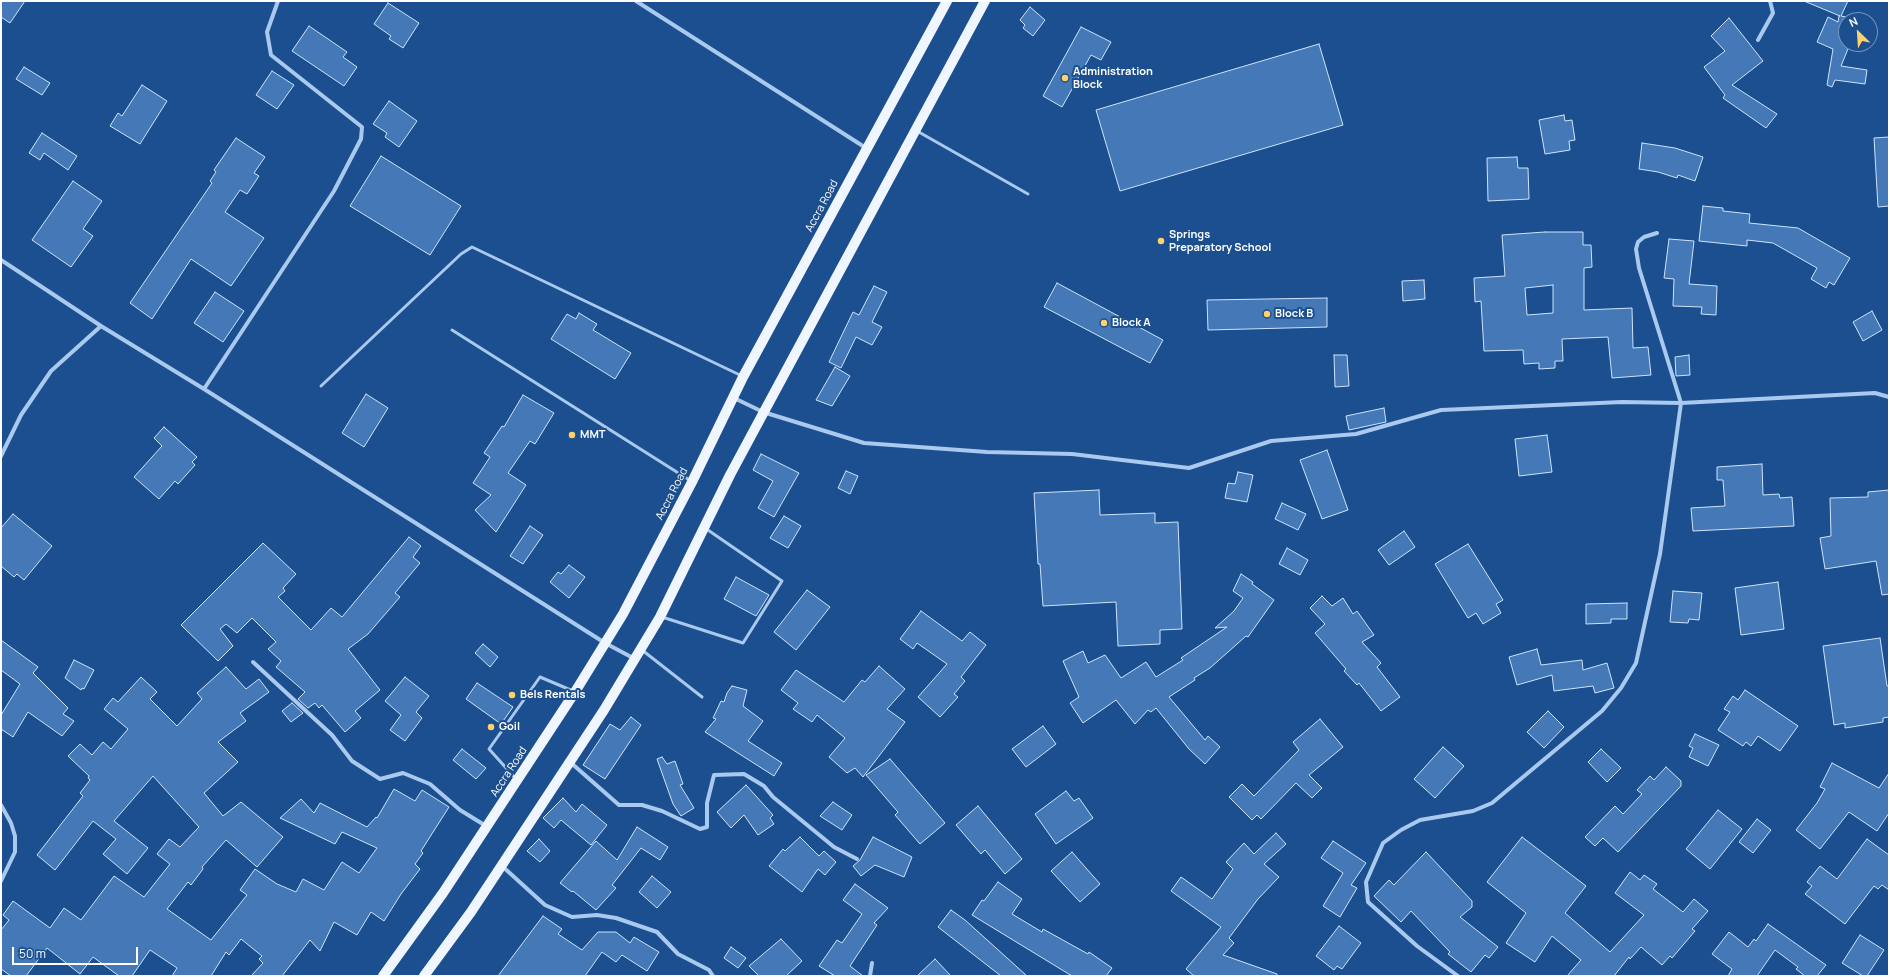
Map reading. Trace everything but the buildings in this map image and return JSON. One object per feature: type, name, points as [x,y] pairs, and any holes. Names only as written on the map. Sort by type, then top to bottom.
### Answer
[{"type":"main road","name":"Accra Road","points":[[383,976],[443,893],[575,692],[623,614],[692,482],[743,377],[947,1]]},
{"type":"main road","points":[[424,976],[471,912],[570,762],[660,617],[763,412],[985,1]]},
{"type":"street","points":[[204,389],[334,190],[361,140],[362,127],[271,55],[267,32],[278,1]]},
{"type":"street","points":[[636,1],[867,149]]},
{"type":"street","points":[[1758,40],[1773,13],[1770,1]]},
{"type":"street","points":[[1458,976],[1417,946],[1368,902],[1366,882],[1382,843],[1401,830],[1420,820],[1473,810],[1492,803],[1602,711],[1621,688],[1636,663],[1660,554],[1681,403],[1639,268],[1636,249],[1638,242],[1644,237],[1657,233]]},
{"type":"street","points":[[1,260],[100,326],[204,389],[605,643],[635,659]]},
{"type":"street","points":[[1,456],[21,415],[51,371],[100,326]]},
{"type":"street","points":[[733,397],[763,412],[864,443],[987,452],[1072,454],[1189,468],[1271,441],[1356,434],[1441,410],[1614,402],[1681,403],[1875,393],[1889,397]]},
{"type":"street","points":[[253,662],[332,735],[352,761],[380,779],[403,773],[430,784],[460,810],[487,826]]},
{"type":"street","points":[[570,762],[619,804],[642,805],[662,811],[700,829],[708,827],[707,803],[714,775],[744,774],[764,786],[773,797],[834,847],[857,859]]},
{"type":"street","points":[[1,805],[11,823],[15,836],[15,852],[1,881]]},
{"type":"street","points":[[501,866],[546,905],[572,917],[598,915],[616,918],[656,932],[678,954],[709,970],[713,976]]},
{"type":"street","points":[[870,976],[872,963]]},
{"type":"lane","points":[[916,130],[1028,194]]},
{"type":"lane","points":[[321,386],[460,254],[472,248],[743,377]]},
{"type":"lane","points":[[452,330],[692,482]]},
{"type":"lane","points":[[660,617],[743,643],[782,581],[704,527]]},
{"type":"lane","points":[[641,649],[702,697]]},
{"type":"lane","points":[[517,780],[489,748],[540,677],[575,692]]},
{"type":"place","name":"Administration Block","points":[[1065,78]]},
{"type":"place","name":"Springs Preparatory School","points":[[1161,241]]},
{"type":"place","name":"Block B","points":[[1267,314]]},
{"type":"place","name":"Block A","points":[[1104,323]]},
{"type":"place","name":"MMT","points":[[572,435]]},
{"type":"place","name":"Bels Rentals","points":[[512,695]]},
{"type":"place","name":"Goil","points":[[491,727]]}]
